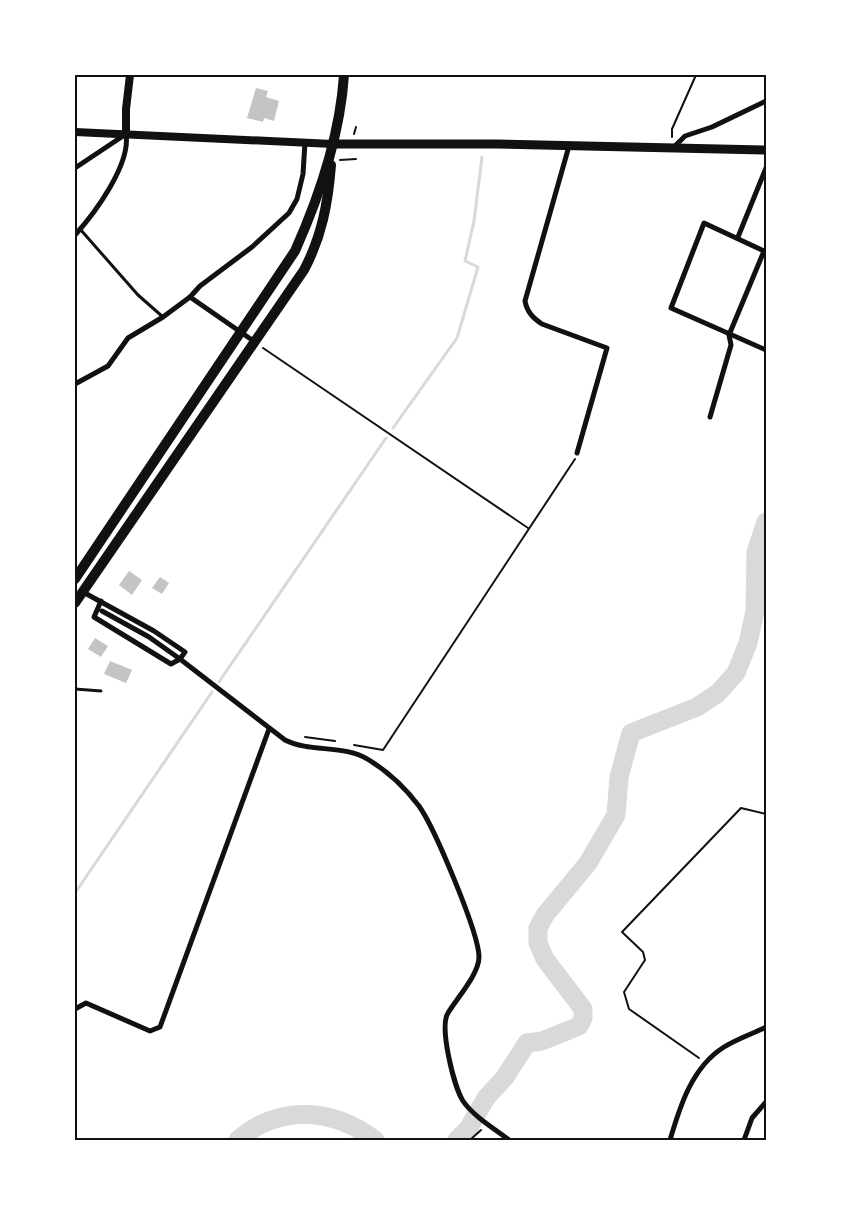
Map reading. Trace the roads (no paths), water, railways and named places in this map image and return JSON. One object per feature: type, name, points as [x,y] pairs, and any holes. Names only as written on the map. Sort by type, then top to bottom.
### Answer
[{"type":"main road","points":[[75,579],[295,251],[312,212],[333,144],[340,112],[344,75]]},
{"type":"main road","points":[[333,144],[766,150]]},
{"type":"main road","points":[[75,603],[297,281],[318,240],[327,204],[333,144]]},
{"type":"street","points":[[75,235],[101,200],[127,151],[126,109],[130,75]]},
{"type":"street","points":[[672,150],[685,136],[712,127],[766,101]]},
{"type":"street","points":[[75,132],[333,144]]},
{"type":"street","points":[[75,168],[126,134]]},
{"type":"street","points":[[75,384],[108,366],[128,338],[190,298],[200,286],[252,248],[289,213],[297,199],[303,174],[305,142]]},
{"type":"street","points":[[569,146],[525,301],[526,309],[534,319],[542,324],[608,348],[577,453]]},
{"type":"street","points":[[738,237],[766,168]]},
{"type":"street","points":[[710,417],[731,345],[728,335],[765,251],[704,223],[671,308],[728,335],[766,350]]},
{"type":"street","points":[[190,298],[255,342]]},
{"type":"street","points":[[82,592],[101,601],[154,631],[185,652],[180,659],[171,664],[94,616],[101,601]]},
{"type":"street","points":[[102,611],[121,620],[180,659],[268,729],[296,746],[351,753],[369,760],[398,783],[420,808],[443,854],[468,918],[479,955],[476,970],[446,1015],[445,1027],[450,1062],[464,1102],[509,1140]]},
{"type":"street","points":[[75,1009],[86,1003],[150,1031],[160,1027],[268,729]]},
{"type":"street","points":[[670,1140],[681,1102],[705,1062],[724,1047],[766,1027]]},
{"type":"street","points":[[744,1140],[752,1118],[766,1102]]},
{"type":"lane","points":[[80,229],[138,295],[163,317]]},
{"type":"lane","points":[[75,689],[102,691]]},
{"type":"waterway","points":[[393,428],[457,338],[478,267],[465,261],[474,221],[482,157]]},
{"type":"waterway","points":[[219,682],[386,438]]},
{"type":"waterway","points":[[457,1140],[468,1129],[486,1098],[505,1077],[527,1043],[542,1041],[579,1026],[583,1018],[583,1009],[545,959],[538,943],[538,928],[545,915],[588,863],[616,815],[619,777],[631,733],[697,707],[718,693],[736,673],[748,643],[755,611],[756,552],[766,522]]},
{"type":"waterway","points":[[75,893],[212,692]]},
{"type":"waterway","points":[[238,1140],[254,1128],[271,1120],[306,1114],[342,1121],[359,1129],[375,1140]]}]
